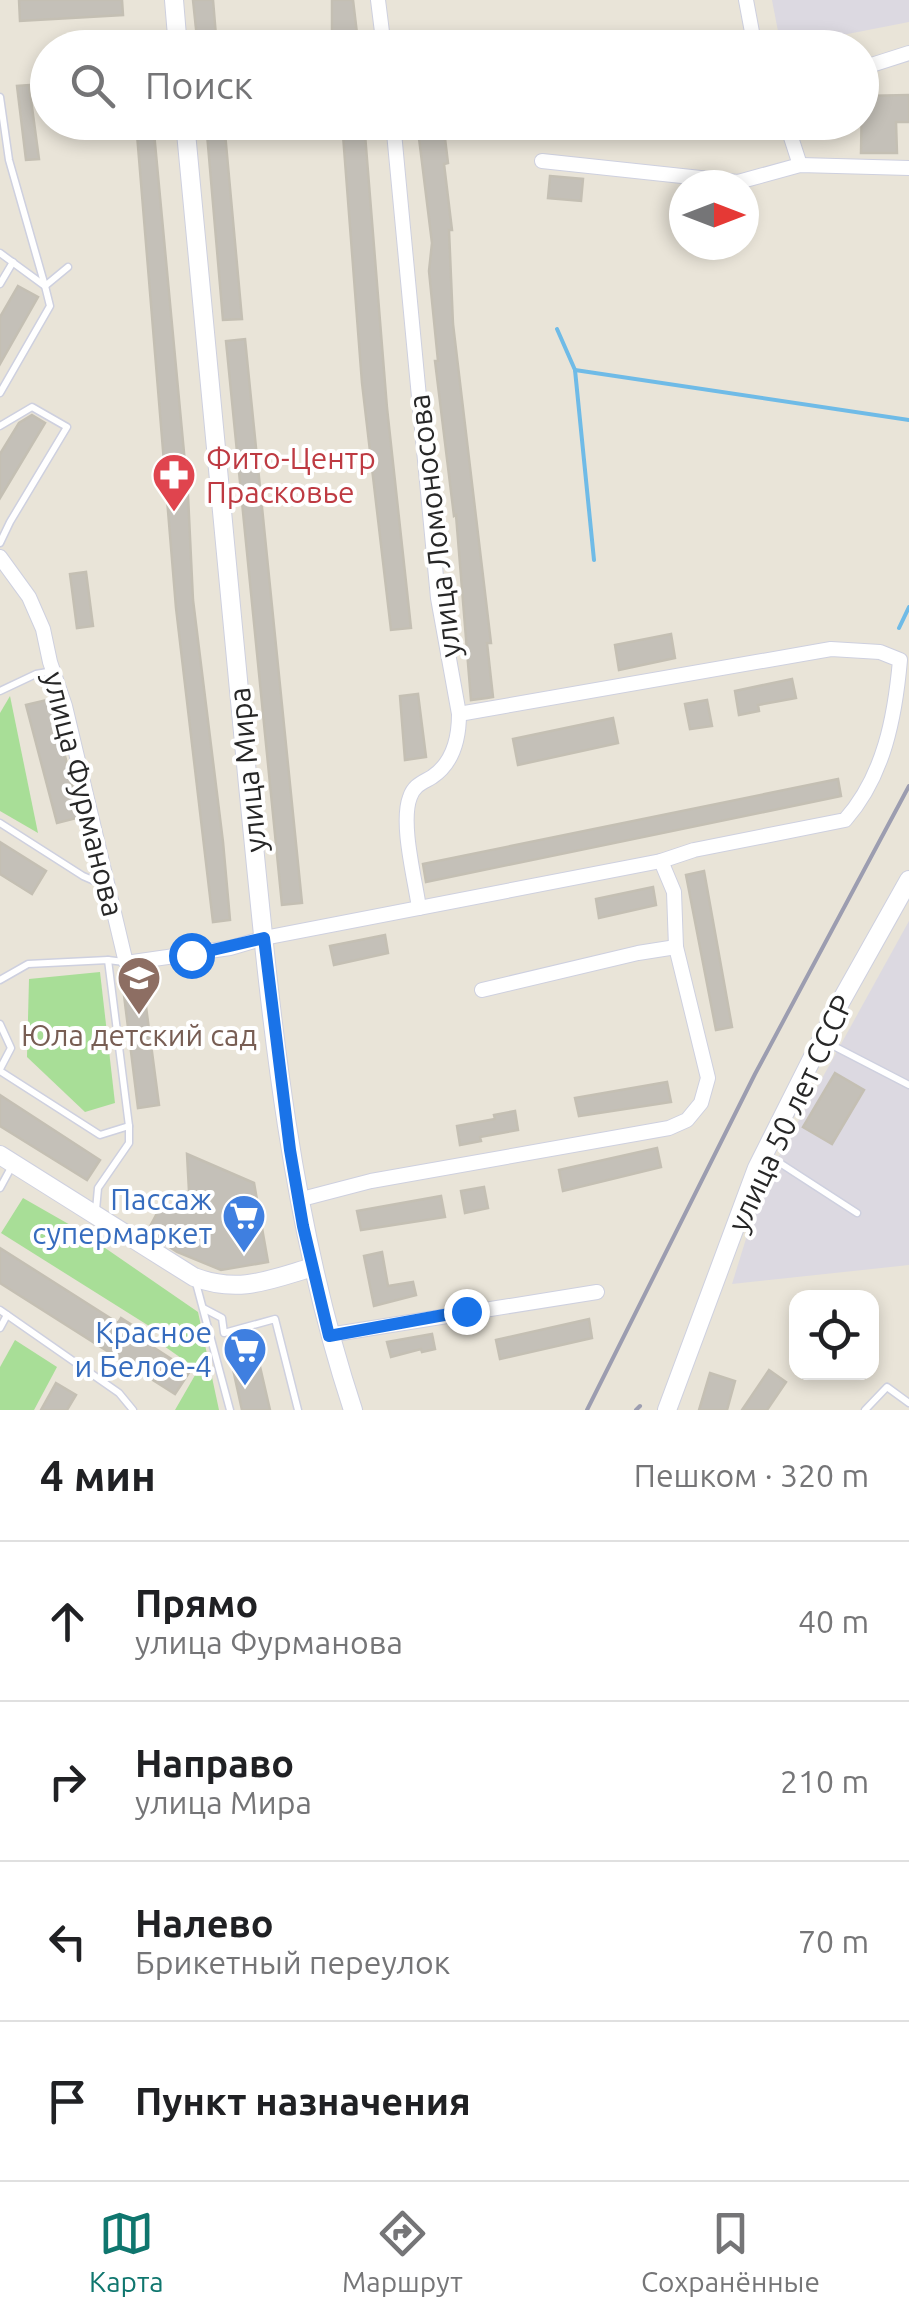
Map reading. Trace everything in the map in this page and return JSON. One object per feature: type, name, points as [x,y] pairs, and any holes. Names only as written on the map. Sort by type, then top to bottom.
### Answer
[{"type":"main road","points":[[174,0],[176,30]]},
{"type":"main road","name":"улица Мира","points":[[188,140],[264,938],[298,1200],[349,1409]]},
{"type":"main road","name":"улица 50 лет СССР","points":[[667,1410],[764,1153],[909,880]]},
{"type":"main road","points":[[7,1159],[194,1277],[220,1287],[313,1267]]},
{"type":"street","points":[[378,0],[382,30]]},
{"type":"street","points":[[746,0],[752,30]]},
{"type":"street","points":[[879,63],[909,53]]},
{"type":"street","name":"улица Ломоносова","points":[[395,140],[438,598],[459,714],[459,734],[448,762],[436,775],[414,787],[408,802],[407,821],[420,908]]},
{"type":"street","points":[[792,140],[800,165]]},
{"type":"street","points":[[542,160],[738,182],[800,165],[909,168]]},
{"type":"street","name":"улица Фурманова","points":[[0,557],[29,597],[43,629],[126,963]]},
{"type":"street","points":[[126,963],[230,948],[845,820],[874,779],[888,735],[900,660],[880,652],[831,649],[459,714]]},
{"type":"street","points":[[298,1200],[371,1181],[669,1128],[687,1120],[701,1104],[708,1078],[676,947],[674,892],[660,861]]},
{"type":"street","points":[[482,990],[638,952],[676,947]]},
{"type":"street","points":[[329,1336],[597,1292]]},
{"type":"lane","points":[[0,97],[9,160],[50,306],[0,393]]},
{"type":"lane","points":[[0,254],[45,286]]},
{"type":"lane","points":[[0,284],[13,262]]},
{"type":"lane","points":[[45,286],[68,267]]},
{"type":"lane","points":[[0,426],[32,407],[67,428],[0,543]]},
{"type":"lane","points":[[0,691],[54,670]]},
{"type":"lane","points":[[0,823],[83,876],[109,886]]},
{"type":"lane","points":[[0,980],[28,964],[108,960],[126,963]]},
{"type":"lane","points":[[96,1216],[98,1188],[129,1143],[108,960]]},
{"type":"lane","points":[[0,1024],[11,1048],[0,1070],[100,1135],[129,1126]]},
{"type":"lane","points":[[821,1040],[909,1086]]},
{"type":"lane","points":[[764,1153],[857,1213]]},
{"type":"lane","points":[[0,1188],[7,1159]]},
{"type":"lane","points":[[194,1277],[230,1410]]},
{"type":"lane","points":[[202,1308],[222,1318],[224,1333],[275,1319],[298,1410]]},
{"type":"lane","points":[[0,1328],[3,1312],[119,1393],[133,1410]]},
{"type":"lane","points":[[865,1410],[887,1387],[909,1403]]},
{"type":"shaded area","points":[[772,0],[909,0],[909,22],[868,30],[778,30]]},
{"type":"shaded area","points":[[909,921],[909,1265],[732,1284],[762,1187]]},
{"type":"green space","points":[[10,696],[38,833],[0,811],[0,713]]},
{"type":"green space","points":[[100,972],[115,1103],[85,1112],[27,1057],[29,979]]},
{"type":"green space","points":[[23,1198],[79,1230],[198,1312],[219,1410],[175,1410],[198,1370],[164,1346],[165,1336],[1,1233]]},
{"type":"green space","points":[[15,1340],[57,1367],[34,1410],[0,1410],[0,1367]]},
{"type":"building","points":[[19,0],[122,0],[123,15],[20,21]]},
{"type":"building","points":[[193,0],[213,0],[216,30],[196,30]]},
{"type":"building","points":[[332,0],[353,0],[357,30],[332,30]]},
{"type":"building","points":[[29,85],[30,140],[36,140],[39,159],[26,160],[17,86]]},
{"type":"building","points":[[909,95],[909,122],[896,122],[897,153],[861,153],[861,140],[879,140],[879,96]]},
{"type":"building","points":[[137,140],[155,140],[188,495],[193,600],[230,920],[213,922],[176,608]]},
{"type":"building","points":[[208,140],[226,140],[242,319],[223,320]]},
{"type":"building","points":[[343,140],[365,140],[387,408],[411,628],[391,630],[362,383]]},
{"type":"building","points":[[419,140],[445,140],[453,324],[491,643],[487,643],[493,697],[471,700],[456,515],[435,361],[429,271],[432,243]]},
{"type":"building","points":[[550,176],[583,179],[581,201],[548,198]]},
{"type":"building","points":[[18,286],[38,297],[0,364],[0,317]]},
{"type":"building","points":[[245,339],[302,903],[282,905],[226,341]]},
{"type":"building","points":[[32,415],[45,423],[0,498],[0,454],[19,423]]},
{"type":"building","points":[[86,572],[93,626],[77,628],[70,574]]},
{"type":"building","points":[[671,634],[675,658],[619,670],[615,645]]},
{"type":"building","points":[[792,679],[796,698],[758,705],[759,711],[739,715],[735,691]]},
{"type":"building","points":[[418,694],[426,757],[405,760],[400,696]]},
{"type":"building","points":[[51,699],[80,817],[57,823],[26,705]]},
{"type":"building","points":[[707,700],[712,726],[690,729],[685,704]]},
{"type":"building","points":[[613,718],[618,743],[518,765],[513,739]]},
{"type":"building","points":[[838,779],[841,796],[426,882],[423,864]]},
{"type":"building","points":[[0,842],[46,871],[32,894],[0,874]]},
{"type":"building","points":[[704,871],[732,1027],[716,1030],[686,875]]},
{"type":"building","points":[[653,887],[656,905],[599,918],[596,899]]},
{"type":"building","points":[[385,935],[388,953],[334,965],[330,946]]},
{"type":"building","points":[[143,984],[159,1105],[138,1108],[123,987]]},
{"type":"building","points":[[835,1073],[864,1090],[832,1144],[803,1127]]},
{"type":"building","points":[[667,1082],[671,1102],[579,1116],[575,1098]]},
{"type":"building","points":[[0,1095],[100,1160],[87,1180],[0,1126]]},
{"type":"building","points":[[515,1111],[518,1130],[460,1145],[457,1126]]},
{"type":"building","points":[[657,1148],[661,1167],[563,1191],[559,1170]]},
{"type":"building","points":[[187,1154],[254,1183],[268,1262],[221,1270],[177,1252],[147,1232],[162,1204],[190,1210]]},
{"type":"building","points":[[484,1187],[488,1208],[465,1213],[461,1191]]},
{"type":"building","points":[[441,1196],[445,1217],[361,1230],[357,1211]]},
{"type":"building","points":[[0,1248],[118,1323],[121,1318],[157,1341],[153,1347],[190,1371],[175,1394],[0,1283]]},
{"type":"building","points":[[382,1252],[388,1286],[413,1282],[416,1295],[374,1306],[364,1256]]},
{"type":"building","points":[[589,1319],[592,1338],[500,1359],[496,1340]]},
{"type":"building","points":[[432,1334],[435,1349],[391,1357],[387,1342]]},
{"type":"building","points":[[255,1345],[270,1410],[242,1410],[229,1351]]},
{"type":"building","points":[[769,1370],[786,1382],[767,1410],[742,1410]]},
{"type":"building","points":[[710,1373],[735,1381],[727,1410],[699,1410]]},
{"type":"building","points":[[56,1383],[76,1395],[67,1410],[41,1410]]},
{"type":"waterway","points":[[557,329],[575,370],[594,560]]},
{"type":"waterway","points":[[575,370],[909,420]]},
{"type":"waterway","points":[[899,628],[909,607]]},
{"type":"railway","points":[[587,1410],[755,1074],[909,786]]},
{"type":"railway","points":[[636,1410],[640,1406]]},
{"type":"place","name":"Фито-Центр Прасковье","points":[[174,513]]},
{"type":"place","name":"Юла детский сад","points":[[139,1016]]},
{"type":"place","name":"Пассаж супермаркет","points":[[244,1254]]},
{"type":"place","name":"Красное и Белое-4","points":[[245,1387]]},
{"type":"route","points":[[191,955],[264,938],[290,1150],[329,1336],[466,1311]]}]
